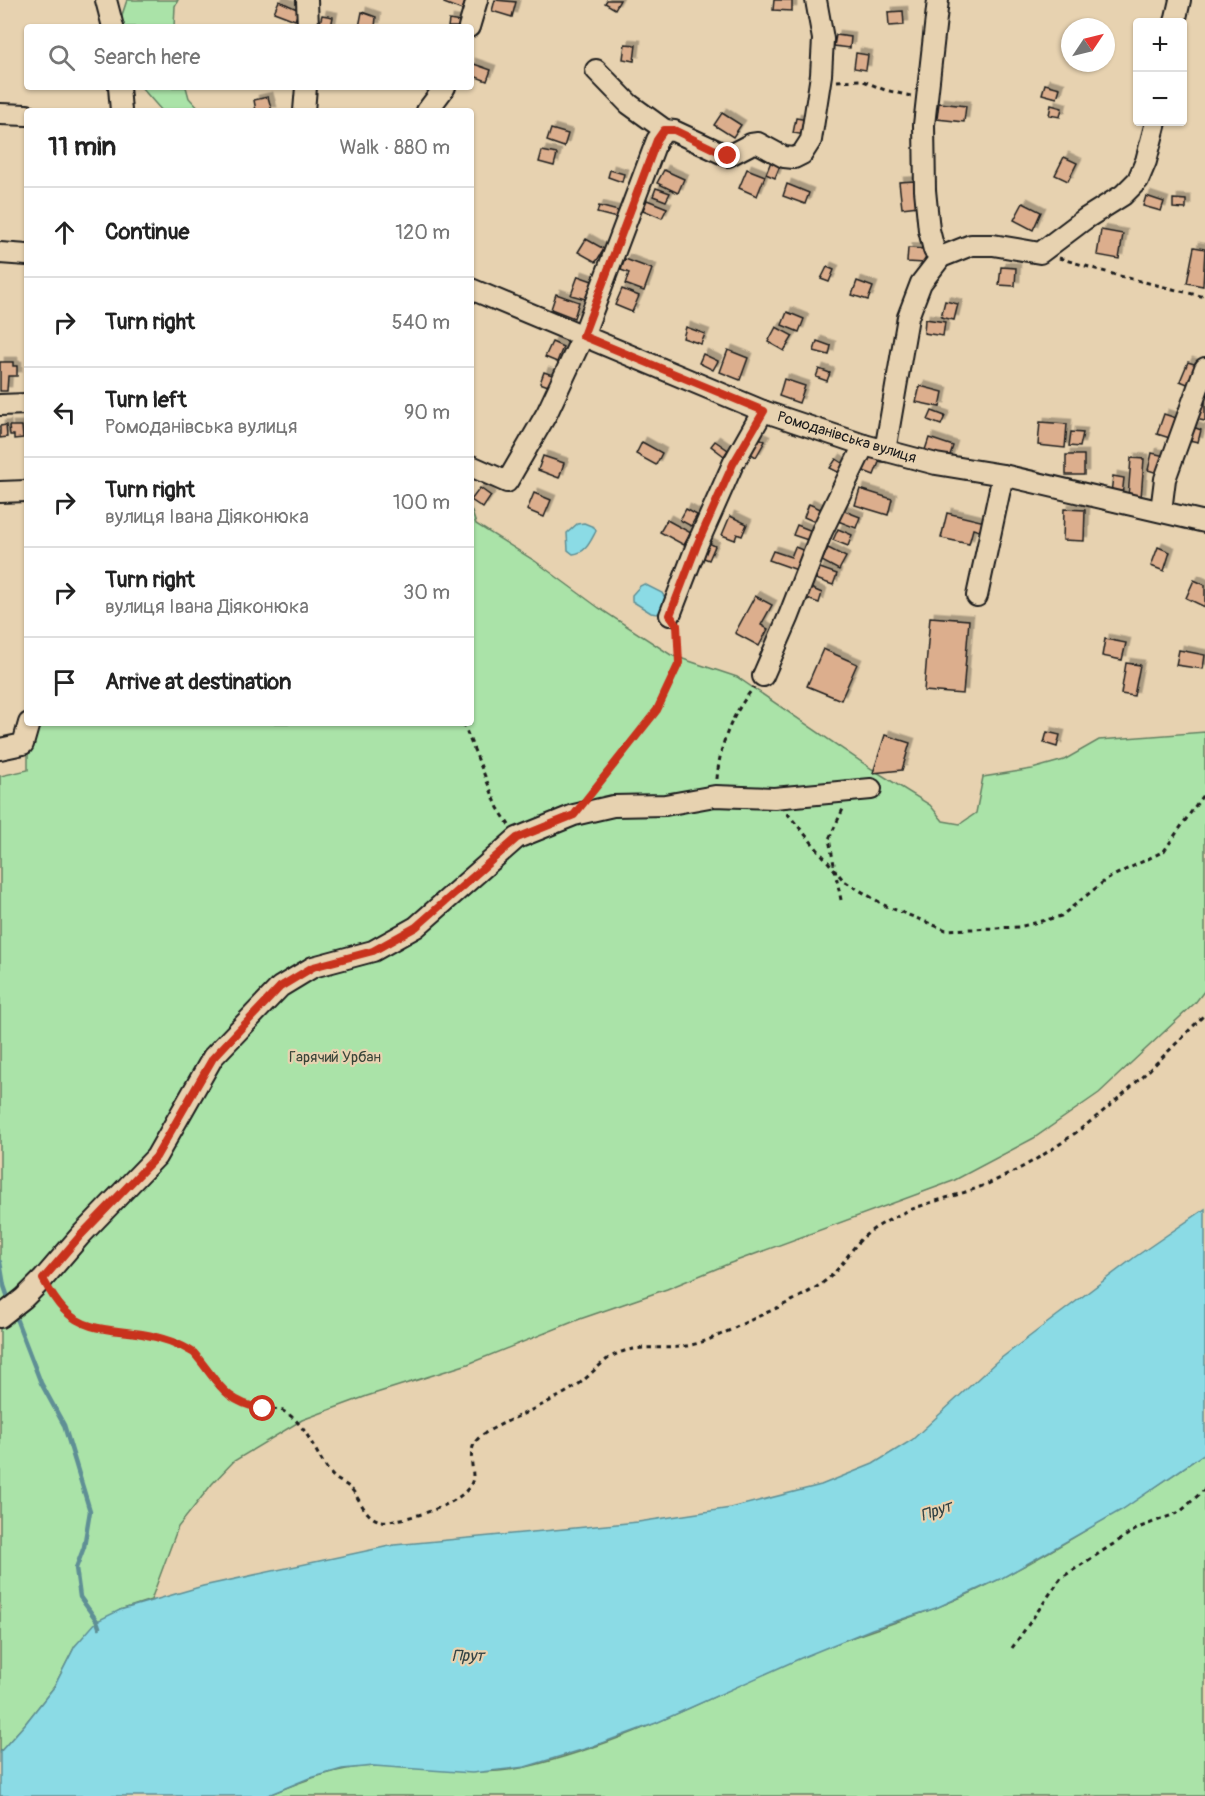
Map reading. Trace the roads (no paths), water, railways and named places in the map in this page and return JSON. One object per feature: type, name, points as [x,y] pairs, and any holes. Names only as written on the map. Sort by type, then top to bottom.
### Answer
[{"type":"street","points":[[106,0],[112,24]]},
{"type":"street","points":[[307,0],[308,24]]},
{"type":"street","points":[[471,24],[477,0]]},
{"type":"street","points":[[596,70],[629,104],[664,130],[674,130],[728,156],[751,144],[758,143],[784,157],[794,158],[802,154],[811,140],[821,75],[823,39],[816,0]]},
{"type":"street","points":[[938,0],[924,125],[925,190],[929,230],[934,250],[941,257]]},
{"type":"street","points":[[1176,18],[1180,0]]},
{"type":"street","points":[[119,90],[121,108]]},
{"type":"street","points":[[304,108],[306,90]]},
{"type":"street","points":[[430,108],[443,90]]},
{"type":"street","points":[[0,114],[24,115]]},
{"type":"street","points":[[885,451],[908,317],[921,283],[941,257],[971,245],[993,245],[1040,253],[1085,219],[1123,195],[1138,180],[1146,161],[1155,126]]},
{"type":"street","points":[[474,466],[507,482],[547,413],[583,336],[657,140],[664,130]]},
{"type":"street","points":[[0,253],[24,255]]},
{"type":"street","name":"Ромоданівська вулиця","points":[[474,290],[764,411],[864,445],[936,464],[1003,475],[1205,522]]},
{"type":"street","points":[[1161,511],[1165,479],[1205,368]]},
{"type":"street","points":[[0,405],[24,404]]},
{"type":"street","points":[[670,615],[697,545],[733,464],[764,411]]},
{"type":"street","points":[[763,676],[822,531],[864,445]]},
{"type":"street","points":[[977,596],[1003,475]]},
{"type":"street","points":[[0,492],[24,491]]},
{"type":"street","points":[[0,748],[23,744],[28,726]]},
{"type":"street","points":[[4,1314],[43,1279],[80,1236],[156,1157],[213,1058],[280,987],[313,967],[373,951],[416,927],[517,838],[574,815],[614,806],[665,805],[715,796],[774,798],[866,790]]},
{"type":"water","points":[[584,523],[594,527],[596,531],[590,543],[581,552],[573,554],[568,550],[567,533],[577,524]]},
{"type":"water","points":[[644,584],[662,593],[666,599],[663,609],[657,614],[651,613],[632,601],[632,595]]},
{"type":"water","name":"Прут","points":[[1205,1209],[1205,1453],[1123,1509],[1002,1578],[936,1608],[872,1629],[801,1658],[656,1723],[588,1748],[525,1767],[472,1773],[374,1766],[342,1769],[307,1779],[266,1796],[0,1796],[0,1752],[54,1687],[75,1646],[97,1621],[120,1610],[203,1586],[394,1545],[638,1522],[731,1508],[821,1485],[873,1464],[912,1440],[996,1362],[1135,1257]]},
{"type":"waterway","points":[[0,1262],[4,1286],[10,1303]]},
{"type":"waterway","points":[[14,1313],[41,1383],[64,1425],[90,1511],[84,1547],[76,1568],[80,1597],[99,1627]]},
{"type":"park label","name":"Гарячий Урбан","points":[[335,1057]]}]
